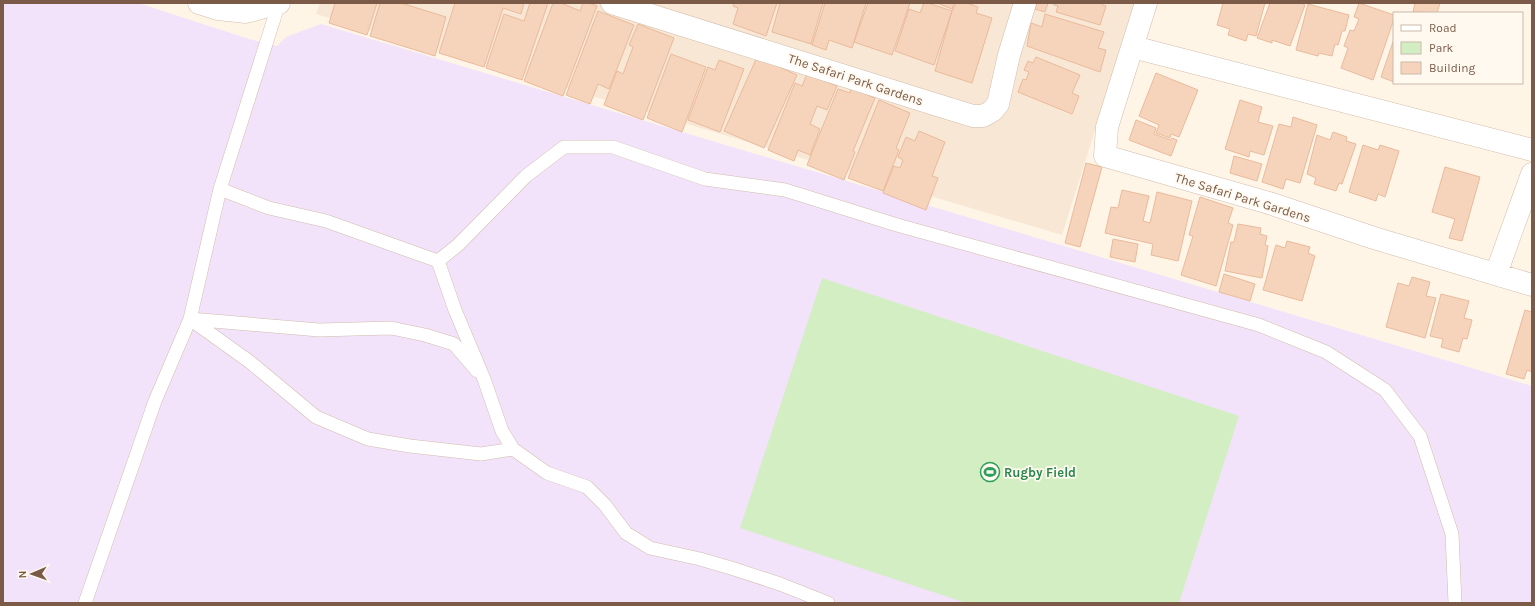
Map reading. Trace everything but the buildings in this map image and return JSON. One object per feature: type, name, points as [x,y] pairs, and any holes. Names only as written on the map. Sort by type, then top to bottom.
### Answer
[{"type":"street","points":[[198,3],[218,9],[246,12],[279,3]]},
{"type":"street","name":"The Safari Park Gardens","points":[[612,3],[973,116],[983,116],[992,111],[998,104],[1009,55],[1025,3]]},
{"type":"street","name":"The Safari Park Gardens","points":[[1146,3],[1108,127],[1105,156],[1269,203],[1374,238],[1532,285]]},
{"type":"street","points":[[1133,47],[1532,150]]},
{"type":"street","points":[[1496,274],[1532,174]]},
{"type":"lane","points":[[85,603],[155,401],[190,319],[220,189],[279,3]]},
{"type":"lane","points":[[438,261],[464,240],[526,176],[564,147],[612,146],[705,179],[785,190],[897,225],[1259,325],[1326,352],[1385,390],[1420,436],[1452,534],[1455,603]]},
{"type":"lane","points":[[220,189],[269,208],[326,221],[438,261]]},
{"type":"lane","points":[[438,261],[484,379],[502,431],[513,449],[547,473],[587,487],[605,505],[626,533],[650,548],[700,559],[731,568],[780,584],[828,603]]},
{"type":"lane","points":[[190,319],[319,330],[391,328],[425,335],[454,344],[484,379]]},
{"type":"lane","points":[[190,319],[250,362],[316,416],[368,439],[410,446],[481,454],[513,449]]},
{"type":"shaded area","points":[[3,3],[138,3],[249,39],[277,46],[286,37],[321,24],[1532,386],[1532,603],[3,603]]},
{"type":"shaded area","points":[[320,3],[1135,3],[1062,235],[316,14]]},
{"type":"green space","name":"Rugby Field","points":[[822,278],[1239,416],[1179,603],[966,603],[740,528]]},
{"type":"place","name":"Rugby Field","points":[[990,472]]}]
